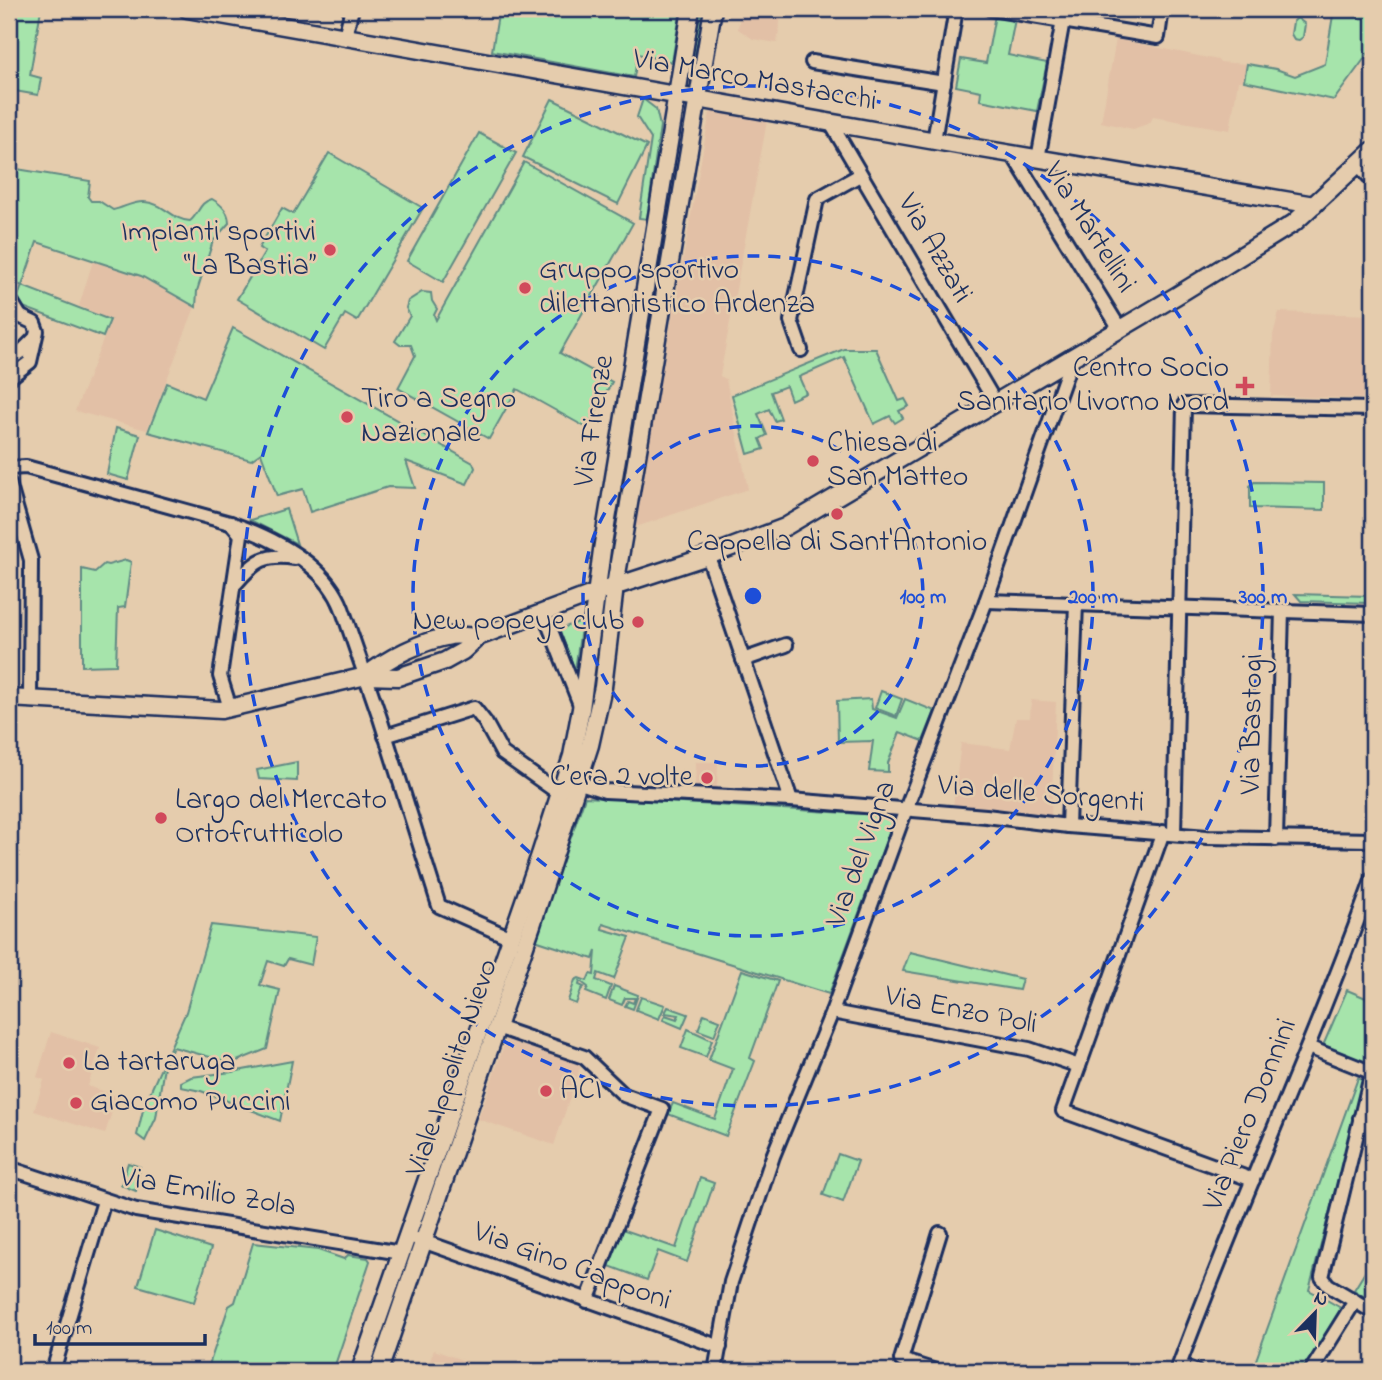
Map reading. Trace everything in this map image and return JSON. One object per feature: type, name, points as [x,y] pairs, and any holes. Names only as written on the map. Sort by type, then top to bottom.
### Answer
[{"type":"main road","name":"Via Marco Mastacchi","points":[[187,9],[1013,155],[1314,205]]},
{"type":"main road","name":"Via Firenze","points":[[581,709],[595,593],[691,9]]},
{"type":"main road","name":"Via Firenze","points":[[580,783],[603,687],[615,586],[713,9]]},
{"type":"main road","points":[[9,698],[191,709],[230,708],[366,676],[398,677],[445,661],[478,637],[785,527],[1294,223],[1373,150]]},
{"type":"main road","points":[[366,676],[391,657],[451,635],[478,637]]},
{"type":"main road","name":"Viale Ippolito Nievo","points":[[360,1371],[512,938],[572,756],[581,709]]},
{"type":"main road","name":"Viale Ippolito Nievo","points":[[379,1371],[580,783]]},
{"type":"street","points":[[345,36],[352,9]]},
{"type":"street","points":[[934,141],[956,9]]},
{"type":"street","points":[[991,9],[1064,15],[1158,37],[1162,9]]},
{"type":"street","points":[[1038,159],[1064,15]]},
{"type":"street","points":[[812,62],[944,83]]},
{"type":"street","name":"Via Azzati","points":[[830,122],[995,402]]},
{"type":"street","name":"Via Martellini","points":[[1013,155],[1120,329]]},
{"type":"street","points":[[1358,164],[1373,181]]},
{"type":"street","points":[[801,351],[791,321],[817,199],[860,175]]},
{"type":"street","points":[[9,298],[15,314],[34,323],[36,338],[30,362],[9,378]]},
{"type":"street","points":[[9,360],[36,338]]},
{"type":"street","name":"Via del Vigna","points":[[715,1371],[731,1282],[773,1156],[832,1012],[986,601],[1072,358]]},
{"type":"street","points":[[1253,1180],[1063,1111],[1168,833],[1179,607],[1184,405],[1373,409]]},
{"type":"street","points":[[9,468],[26,467],[230,523],[250,530],[306,561],[322,576],[339,600],[439,906],[512,938]]},
{"type":"street","points":[[9,483],[30,560],[30,699]]},
{"type":"street","points":[[230,523],[241,535],[220,676],[230,708]]},
{"type":"street","points":[[708,556],[791,800]]},
{"type":"street","points":[[235,584],[248,569],[262,559],[281,557],[306,561]]},
{"type":"street","points":[[986,601],[1373,614]]},
{"type":"street","points":[[1068,826],[1076,603]]},
{"type":"street","name":"Via Bastogi","points":[[1276,839],[1282,610]]},
{"type":"street","points":[[544,613],[581,709]]},
{"type":"street","points":[[743,660],[786,645]]},
{"type":"street","points":[[385,736],[474,708],[502,753],[560,793]]},
{"type":"street","name":"Via delle Sorgenti","points":[[580,783],[605,791],[791,800],[1207,837],[1373,840]]},
{"type":"street","name":"Via Piero Donnini","points":[[1179,1368],[1253,1180],[1369,904],[1373,878]]},
{"type":"street","name":"Via Enzo Poli","points":[[832,1012],[1029,1049],[1079,1066]]},
{"type":"street","points":[[497,1027],[584,1057],[624,1095],[662,1109],[587,1301]]},
{"type":"street","points":[[1308,1047],[1373,1073],[1322,1277],[1328,1284],[1373,1312]]},
{"type":"street","points":[[1360,1118],[1373,1126]]},
{"type":"street","name":"Via Emilio Zola","points":[[9,1168],[104,1201],[146,1212],[401,1252]]},
{"type":"street","points":[[53,1371],[104,1201]]},
{"type":"street","points":[[936,1371],[901,1360],[940,1234]]},
{"type":"street","name":"Via Gino Capponi","points":[[407,1236],[720,1347]]},
{"type":"street","points":[[1311,1371],[1354,1301]]},
{"type":"street","points":[[1179,1368],[1195,1371]]},
{"type":"shaded area","points":[[741,9],[782,9],[777,43],[753,39],[738,29]]},
{"type":"shaded area","points":[[1116,39],[1219,62],[1247,64],[1244,81],[1238,81],[1230,130],[1153,117],[1150,123],[1133,129],[1101,122]]},
{"type":"shaded area","points":[[713,110],[767,121],[720,376],[726,379],[748,489],[633,528],[710,112]]},
{"type":"shaded area","points":[[93,261],[140,277],[195,307],[147,430],[75,411],[111,320],[79,306]]},
{"type":"shaded area","points":[[1279,312],[1373,315],[1373,399],[1271,396],[1273,335]]},
{"type":"shaded area","points":[[1031,700],[1056,702],[1051,816],[953,807],[961,743],[1010,749],[1016,718],[1030,718]]},
{"type":"shaded area","name":"C’era 2 volte","points":[[696,762],[718,762],[717,788],[695,787]]},
{"type":"shaded area","points":[[51,1032],[100,1048],[88,1086],[117,1096],[105,1134],[34,1111],[44,1080],[37,1077]]},
{"type":"shaded area","points":[[506,1040],[581,1065],[554,1145],[478,1119]]},
{"type":"shaded area","points":[[434,1350],[493,1371],[426,1371]]},
{"type":"green space","points":[[14,9],[41,9],[30,75],[41,78],[38,95],[9,90],[9,43]]},
{"type":"green space","points":[[499,9],[681,9],[672,62],[638,54],[634,77],[492,51]]},
{"type":"green space","points":[[698,9],[705,9],[695,54],[691,52]]},
{"type":"green space","points":[[1334,9],[1373,9],[1373,47],[1334,100],[1244,81],[1247,64],[1276,69],[1295,76],[1325,64]]},
{"type":"green space","points":[[995,15],[1015,19],[1008,55],[1047,63],[1037,111],[980,100],[981,91],[956,86],[961,59],[986,63]]},
{"type":"green space","points":[[1297,18],[1305,24],[1303,37],[1299,40],[1294,39],[1291,34],[1293,22]]},
{"type":"green space","points":[[552,99],[647,146],[618,204],[523,157]]},
{"type":"green space","points":[[643,99],[656,109],[660,126],[647,219],[639,218],[651,139],[637,117]]},
{"type":"green space","points":[[479,133],[516,153],[443,282],[407,261]]},
{"type":"green space","name":"Impianti sportivi “La Bastia”","points":[[329,153],[423,208],[357,321],[345,314],[324,350],[237,299],[265,252],[259,248],[282,208],[293,214]]},
{"type":"green space","name":"Gruppo sportivo dilettantistico Ardenza","points":[[524,162],[633,223],[560,353],[612,382],[587,428],[517,389],[489,439],[398,388],[415,356],[411,345],[400,345],[395,341],[410,316],[406,308],[408,301],[422,292],[431,293],[437,309],[434,315],[436,320]]},
{"type":"green space","points":[[17,169],[90,181],[88,197],[91,201],[99,201],[113,210],[136,203],[152,203],[178,218],[190,221],[208,201],[212,199],[218,203],[226,212],[229,223],[213,241],[197,291],[196,307],[141,276],[37,242],[22,286],[9,280],[9,194],[12,194]]},
{"type":"green space","points":[[22,286],[110,320],[103,337],[15,304]]},
{"type":"green space","points":[[233,328],[473,463],[475,468],[467,484],[406,461],[415,488],[388,487],[310,512],[303,489],[277,496],[261,453],[251,460],[148,432],[167,383],[203,398]]},
{"type":"green space","points":[[844,349],[876,349],[899,401],[905,399],[909,406],[899,411],[903,418],[895,423],[890,416],[874,424],[844,357],[799,377],[806,393],[791,400],[786,386],[771,392],[781,419],[775,421],[769,409],[758,414],[767,435],[760,439],[764,449],[748,454],[732,395]]},
{"type":"green space","points":[[116,428],[140,435],[128,480],[107,474]]},
{"type":"green space","points":[[1254,482],[1324,483],[1324,510],[1250,508],[1250,486]]},
{"type":"green space","points":[[286,509],[297,544],[250,520]]},
{"type":"green space","points":[[126,560],[131,562],[125,607],[118,608],[116,665],[82,666],[82,569],[95,572],[104,564]]},
{"type":"green space","points":[[1295,594],[1369,596],[1369,603],[1301,601]]},
{"type":"green space","points":[[582,621],[575,670],[559,629]]},
{"type":"green space","points":[[881,691],[902,699],[896,716],[875,708]]},
{"type":"green space","points":[[871,699],[872,709],[897,718],[905,699],[935,711],[923,741],[900,732],[888,763],[888,772],[869,771],[873,741],[838,742],[837,701]]},
{"type":"green space","points":[[297,762],[297,781],[259,779],[257,770]]},
{"type":"green space","points":[[585,797],[895,816],[829,994],[603,924],[602,929],[630,937],[614,979],[598,973],[596,980],[611,986],[606,1000],[586,992],[588,987],[580,981],[579,985],[584,987],[576,1004],[568,1001],[575,980],[579,978],[587,981],[590,974],[594,975],[596,951],[593,959],[535,940]]},
{"type":"green space","points":[[211,925],[316,937],[311,965],[288,959],[284,966],[268,961],[260,985],[280,990],[267,1049],[232,1063],[173,1047],[164,1066],[156,1118],[145,1141],[137,1135],[144,1106],[186,1012]]},
{"type":"green space","points":[[910,952],[1022,979],[1019,990],[903,971]]},
{"type":"green space","points":[[742,970],[778,981],[750,1058],[755,1061],[726,1136],[668,1114],[673,1103],[715,1119],[733,1069],[709,1060]]},
{"type":"green space","points":[[614,986],[638,995],[633,1009],[625,1006],[628,1001],[633,1003],[635,998],[625,998],[622,1005],[609,1000]]},
{"type":"green space","points":[[1347,990],[1373,1001],[1373,1061],[1368,1065],[1322,1048]]},
{"type":"green space","points":[[641,997],[665,1005],[659,1019],[636,1010]]},
{"type":"green space","points":[[668,1007],[688,1014],[682,1028],[663,1020],[665,1015],[677,1019],[679,1015],[665,1013]]},
{"type":"green space","points":[[704,1014],[720,1020],[714,1036],[698,1030]]},
{"type":"green space","points":[[688,1029],[712,1040],[706,1057],[681,1048]]},
{"type":"green space","points":[[292,1061],[280,1121],[201,1091],[181,1087],[181,1082],[191,1077]]},
{"type":"green space","points":[[1358,1078],[1364,1081],[1309,1290],[1341,1308],[1303,1371],[1252,1371]]},
{"type":"green space","points":[[838,1154],[858,1161],[843,1202],[823,1195]]},
{"type":"green space","points":[[128,1163],[140,1167],[136,1191],[121,1185]]},
{"type":"green space","points":[[700,1178],[714,1183],[687,1262],[658,1251],[647,1280],[609,1266],[622,1229],[676,1248]]},
{"type":"green space","points":[[155,1230],[211,1248],[194,1302],[138,1286]]},
{"type":"green space","points":[[253,1243],[318,1250],[344,1259],[348,1255],[368,1258],[370,1261],[333,1371],[207,1371],[229,1306],[235,1302]]},
{"type":"green space","points":[[1373,1259],[1373,1302],[1354,1290]]},
{"type":"place","name":"Impianti sportivi “La Bastia”","points":[[330,250]]},
{"type":"place","name":"Gruppo sportivo dilettantistico Ardenza","points":[[525,288]]},
{"type":"place","name":"Centro Socio Sanitario Livorno Nord","points":[[1245,386]]},
{"type":"place","name":"Tiro a Segno Nazionale","points":[[347,417]]},
{"type":"place","name":"Chiesa di San Matteo","points":[[813,461]]},
{"type":"place","name":"Cappella di Sant'Antonio","points":[[837,514]]},
{"type":"place","name":"New popeye club","points":[[638,622]]},
{"type":"place","name":"C’era 2 volte","points":[[707,778]]},
{"type":"place","name":"Largo del Mercato Ortofrutticolo","points":[[161,818]]},
{"type":"place","name":"La tartaruga","points":[[69,1063]]},
{"type":"place","name":"ACI","points":[[546,1091]]},
{"type":"place","name":"Giacomo Puccini","points":[[76,1103]]}]
